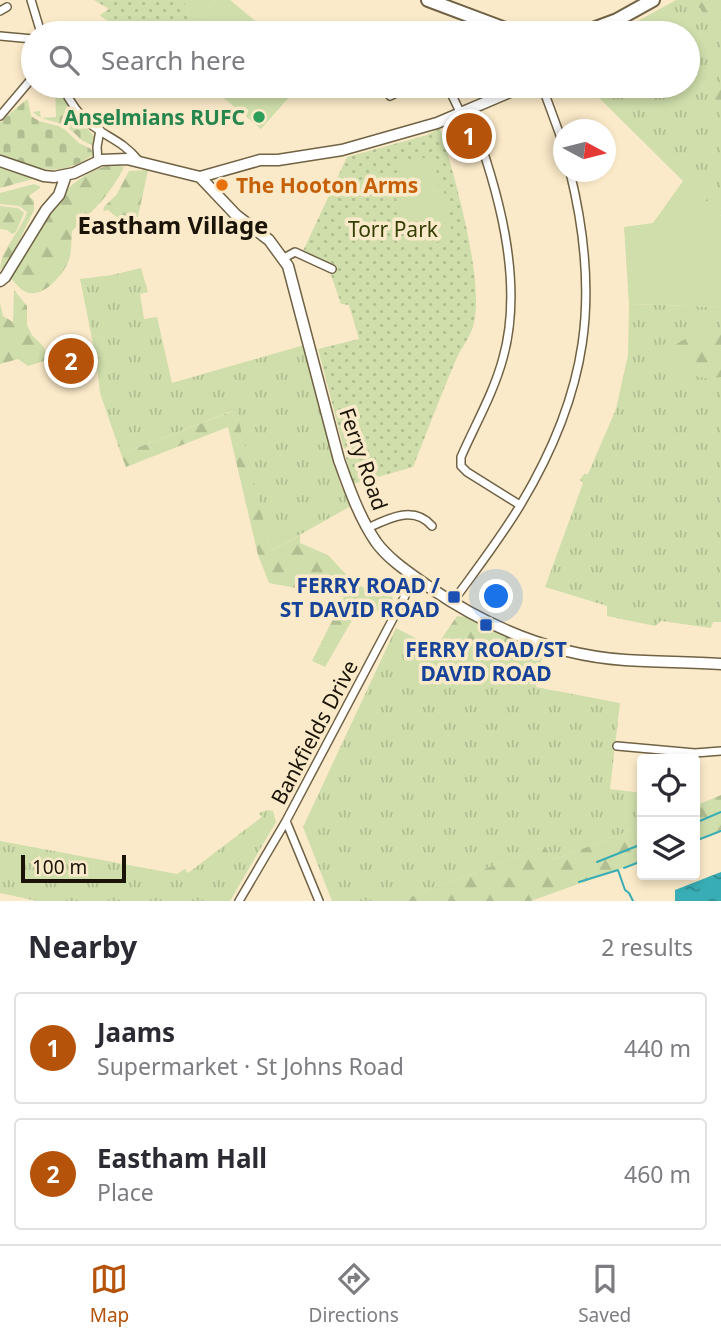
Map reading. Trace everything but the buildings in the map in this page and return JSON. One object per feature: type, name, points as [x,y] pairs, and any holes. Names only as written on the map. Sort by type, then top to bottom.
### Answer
[{"type":"highway","points":[[428,0],[484,21]]},
{"type":"highway","points":[[610,21],[653,0]]},
{"type":"street","points":[[31,0],[37,21]]},
{"type":"street","points":[[0,36],[21,38]]},
{"type":"street","points":[[0,116],[21,91]]},
{"type":"street","points":[[70,98],[89,123],[131,151],[139,162]]},
{"type":"street","points":[[455,98],[465,112],[486,157],[502,220],[512,299],[502,361],[460,457],[461,466],[520,505]]},
{"type":"street","points":[[0,161],[44,176],[66,175],[111,158],[200,177],[261,160],[288,159],[342,150],[437,123],[497,98]]},
{"type":"street","points":[[546,98],[554,119]]},
{"type":"street","points":[[98,162],[100,130]]},
{"type":"street","points":[[0,281],[46,210],[59,195],[66,175]]},
{"type":"street","name":"Ferry Road","points":[[200,177],[236,215],[269,240],[284,258],[292,276],[339,460],[350,491],[377,544],[415,577],[453,604],[507,631],[539,643],[623,660],[721,664]]},
{"type":"street","points":[[457,596],[520,505],[541,468],[567,411],[583,345],[587,310],[587,271],[572,182]]},
{"type":"street","points":[[284,258],[295,252],[332,269]]},
{"type":"street","points":[[368,528],[404,514],[416,514],[430,524],[434,514]]},
{"type":"street","name":"Bankfields Drive","points":[[239,901],[286,821],[415,577]]},
{"type":"street","points":[[617,746],[695,753],[721,751]]},
{"type":"street","points":[[286,821],[319,901]]},
{"type":"green space","points":[[94,0],[181,0],[199,19],[108,21],[100,15],[109,9]]},
{"type":"green space","points":[[181,0],[215,0],[199,19]]},
{"type":"green space","points":[[215,0],[230,0],[255,21],[197,21]]},
{"type":"green space","points":[[676,0],[721,0],[721,216],[599,98],[700,98],[700,21],[638,21]]},
{"type":"green space","points":[[684,0],[721,0],[721,20],[708,22],[700,8]]},
{"type":"green space","points":[[721,85],[721,117],[714,106],[709,87]]},
{"type":"green space","points":[[55,98],[63,98],[94,136],[94,145],[85,142],[56,122],[42,118],[56,117]]},
{"type":"green space","points":[[224,98],[288,98],[261,129]]},
{"type":"green space","points":[[26,100],[31,116],[62,127],[94,154],[82,162],[59,169],[37,168],[0,156],[0,122]]},
{"type":"green space","name":"Torr Park","points":[[440,128],[460,198],[471,254],[475,280],[474,323],[455,362],[413,467],[353,484],[318,349],[359,339],[349,305],[341,304],[330,272],[333,267],[303,251],[347,157],[427,135]]},
{"type":"green space","points":[[434,156],[453,239],[407,248],[396,197],[403,195],[397,163]]},
{"type":"green space","points":[[114,164],[124,167],[107,194],[72,231],[70,257],[61,274],[40,292],[26,292],[19,287],[10,273],[52,207],[64,192],[79,180],[95,170]]},
{"type":"green space","points":[[0,165],[33,179],[0,188]]},
{"type":"green space","points":[[148,170],[136,226],[132,230],[108,210],[103,211],[104,207],[117,194],[129,171]]},
{"type":"green space","points":[[683,181],[687,181],[721,216],[721,307],[629,304],[624,227],[653,223]]},
{"type":"green space","points":[[34,184],[41,187],[29,196],[34,201],[34,210],[8,264],[0,270],[3,255],[27,212],[19,206],[0,204],[0,193]]},
{"type":"green space","points":[[0,206],[18,208],[24,213],[16,232],[12,234],[0,229]]},
{"type":"green space","points":[[141,268],[148,292],[140,294],[144,319],[157,317],[172,383],[304,345],[340,484],[351,506],[271,551],[235,410],[121,454],[100,393],[96,358],[80,279]]},
{"type":"green space","points":[[14,290],[27,306],[27,325],[32,335],[44,347],[47,360],[28,366],[18,359],[0,364],[0,303],[3,316],[13,322]]},
{"type":"green space","points":[[629,304],[721,307],[721,622],[713,622],[711,628],[661,621],[655,626],[607,616],[607,606],[545,587],[583,483],[580,480],[584,474],[588,474],[616,409],[628,355]]},
{"type":"green space","points":[[721,329],[721,377],[701,377],[673,365],[671,347],[694,334]]},
{"type":"green space","points":[[236,410],[271,551],[300,535],[300,543],[328,555],[353,582],[368,590],[374,583],[393,598],[385,614],[362,603],[325,667],[312,661],[344,597],[269,583],[258,555],[228,427],[126,467],[121,454]]},
{"type":"green space","points":[[457,616],[466,617],[502,635],[544,649],[536,687],[435,648]]},
{"type":"green space","points":[[396,628],[435,648],[536,687],[620,703],[610,789],[637,792],[637,828],[553,860],[545,846],[399,901],[332,901],[303,827]]},
{"type":"green space","points":[[721,795],[721,831],[700,839],[700,817],[700,804]]},
{"type":"green space","points":[[273,811],[276,822],[230,901],[37,901],[0,893],[0,841],[177,874],[185,869],[188,873],[262,817],[259,813]]},
{"type":"green space","points":[[637,828],[637,863],[531,901],[399,901],[545,846],[553,860]]},
{"type":"water","points":[[721,872],[721,901],[675,901],[675,890]]},
{"type":"waterway","points":[[700,821],[721,812]]},
{"type":"waterway","points":[[700,839],[721,831]]},
{"type":"waterway","points":[[597,862],[637,846]]},
{"type":"waterway","points":[[624,868],[637,863]]},
{"type":"waterway","points":[[579,882],[618,870],[625,890],[633,901]]},
{"type":"place","name":"Anselmians RUFC","points":[[259,117]]},
{"type":"place","name":"Jaams","points":[[469,136]]},
{"type":"place","name":"The Hooton Arms","points":[[222,185]]},
{"type":"place","name":"Eastham Hall","points":[[71,361]]},
{"type":"place","name":"FERRY ROAD / ST DAVID ROAD","points":[[454,597]]},
{"type":"place","name":"FERRY ROAD/ST DAVID ROAD","points":[[486,625]]},
{"type":"district","name":"Eastham Village","points":[[173,224]]}]
